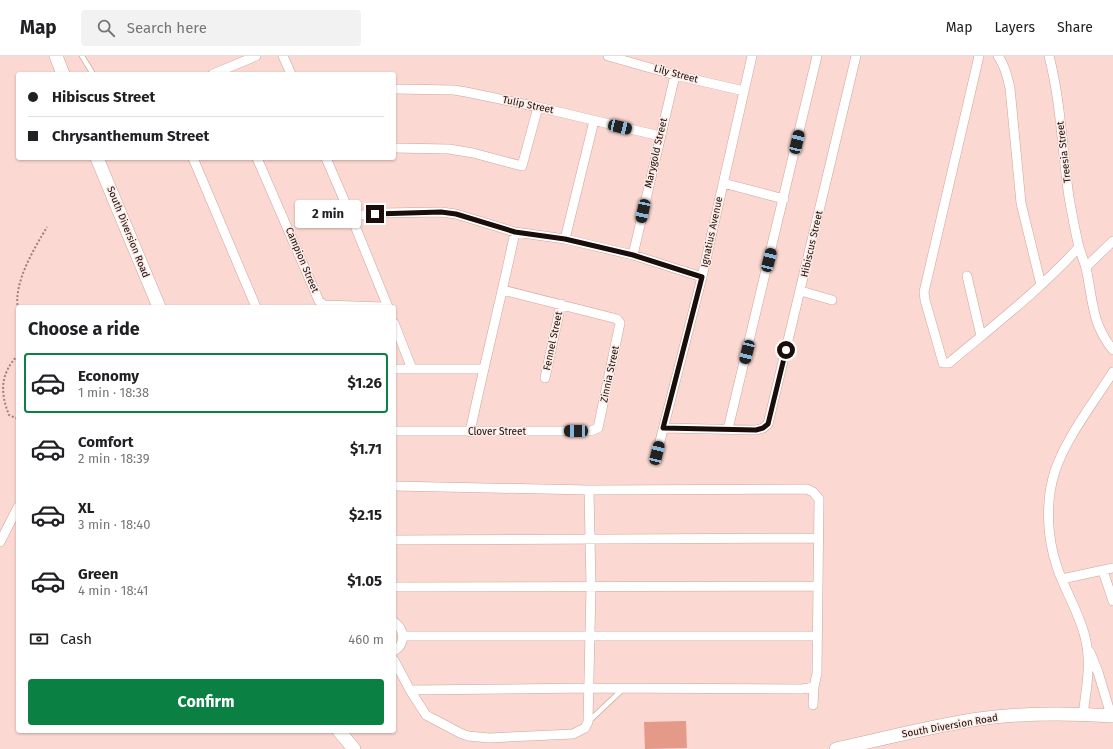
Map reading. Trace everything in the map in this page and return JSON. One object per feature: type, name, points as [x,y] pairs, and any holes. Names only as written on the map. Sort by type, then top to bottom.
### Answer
[{"type":"main road","points":[[56,56],[62,72]]},
{"type":"main road","name":"South Diversion Road","points":[[98,160],[158,305]]},
{"type":"main road","name":"South Diversion Road","points":[[836,749],[980,719],[1057,714],[1112,716]]},
{"type":"main road","points":[[341,733],[354,749]]},
{"type":"street","points":[[218,72],[256,56]]},
{"type":"street","points":[[283,56],[290,72]]},
{"type":"street","name":"Lily Street","points":[[608,56],[675,75],[744,92]]},
{"type":"street","name":"Ignatius Avenue","points":[[657,453],[702,277],[752,56]]},
{"type":"street","points":[[663,428],[728,429],[817,56]]},
{"type":"street","name":"Hibiscus Street","points":[[728,429],[756,430],[763,428],[768,424],[856,56]]},
{"type":"street","points":[[979,56],[924,292],[943,363],[949,363],[982,336],[1041,285],[1068,260],[1079,247]]},
{"type":"street","points":[[998,56],[1007,73],[1010,88],[1021,203],[1041,285]]},
{"type":"street","name":"Treesia Street","points":[[1049,56],[1055,77],[1069,198],[1079,247],[1086,267],[1097,325],[1104,339],[1113,350]]},
{"type":"street","name":"Marygold Street","points":[[633,255],[675,75]]},
{"type":"street","name":"Tulip Street","points":[[396,89],[454,90],[538,107],[660,136]]},
{"type":"street","points":[[396,148],[449,149],[473,153],[522,166],[538,107]]},
{"type":"street","points":[[565,239],[594,121]]},
{"type":"street","points":[[194,160],[255,305]]},
{"type":"street","name":"Campion Street","points":[[258,160],[319,301],[324,305]]},
{"type":"street","points":[[327,160],[387,305]]},
{"type":"street","points":[[723,183],[784,199]]},
{"type":"street","points":[[351,216],[383,213],[441,212],[456,214],[515,232],[565,239],[633,255],[702,277]]},
{"type":"street","points":[[470,432],[515,232]]},
{"type":"street","points":[[1086,267],[1113,241]]},
{"type":"street","points":[[967,276],[982,336]]},
{"type":"street","points":[[503,290],[561,304]]},
{"type":"street","points":[[801,290],[832,300]]},
{"type":"street","name":"Zinnia Street","points":[[561,304],[620,320],[598,428]]},
{"type":"street","name":"Fennel Street","points":[[546,378],[561,304]]},
{"type":"street","points":[[396,328],[412,369]]},
{"type":"street","points":[[396,369],[483,369]]},
{"type":"street","points":[[1112,716],[1098,672],[1087,646],[1081,623],[1062,579],[1053,552],[1049,524],[1052,484],[1060,458],[1068,442],[1113,372]]},
{"type":"street","name":"Clover Street","points":[[396,431],[591,431],[598,428]]},
{"type":"street","points":[[396,486],[589,490],[808,489],[819,499],[817,673],[814,687],[813,705]]},
{"type":"street","points":[[396,664],[426,715],[460,734],[489,738],[574,734],[586,728],[588,722],[591,587],[589,490]]},
{"type":"street","points":[[0,542],[16,511]]},
{"type":"street","points":[[396,540],[818,538]]},
{"type":"street","points":[[1062,579],[1113,568]]},
{"type":"street","points":[[1103,571],[1113,601]]},
{"type":"street","points":[[396,588],[818,586]]},
{"type":"street","points":[[396,624],[400,627],[403,636],[400,645],[396,649]]},
{"type":"street","points":[[403,636],[817,636]]},
{"type":"street","points":[[1083,715],[1088,669],[1087,646]]},
{"type":"street","points":[[410,690],[588,688],[802,689],[814,687]]},
{"type":"lane","points":[[82,56],[92,72]]},
{"type":"lane","points":[[588,722],[623,689]]},
{"type":"path","points":[[17,305],[21,279],[31,256],[47,227]]},
{"type":"path","points":[[16,357],[4,374],[1,388],[2,403],[9,415],[16,418]]},
{"type":"shaded area","points":[[686,721],[687,748],[645,749],[644,722]]},
{"type":"route","points":[[375,214],[441,212],[456,214],[515,232],[565,239],[633,255],[702,277],[663,428],[756,430],[763,428],[768,424],[786,350]]}]
